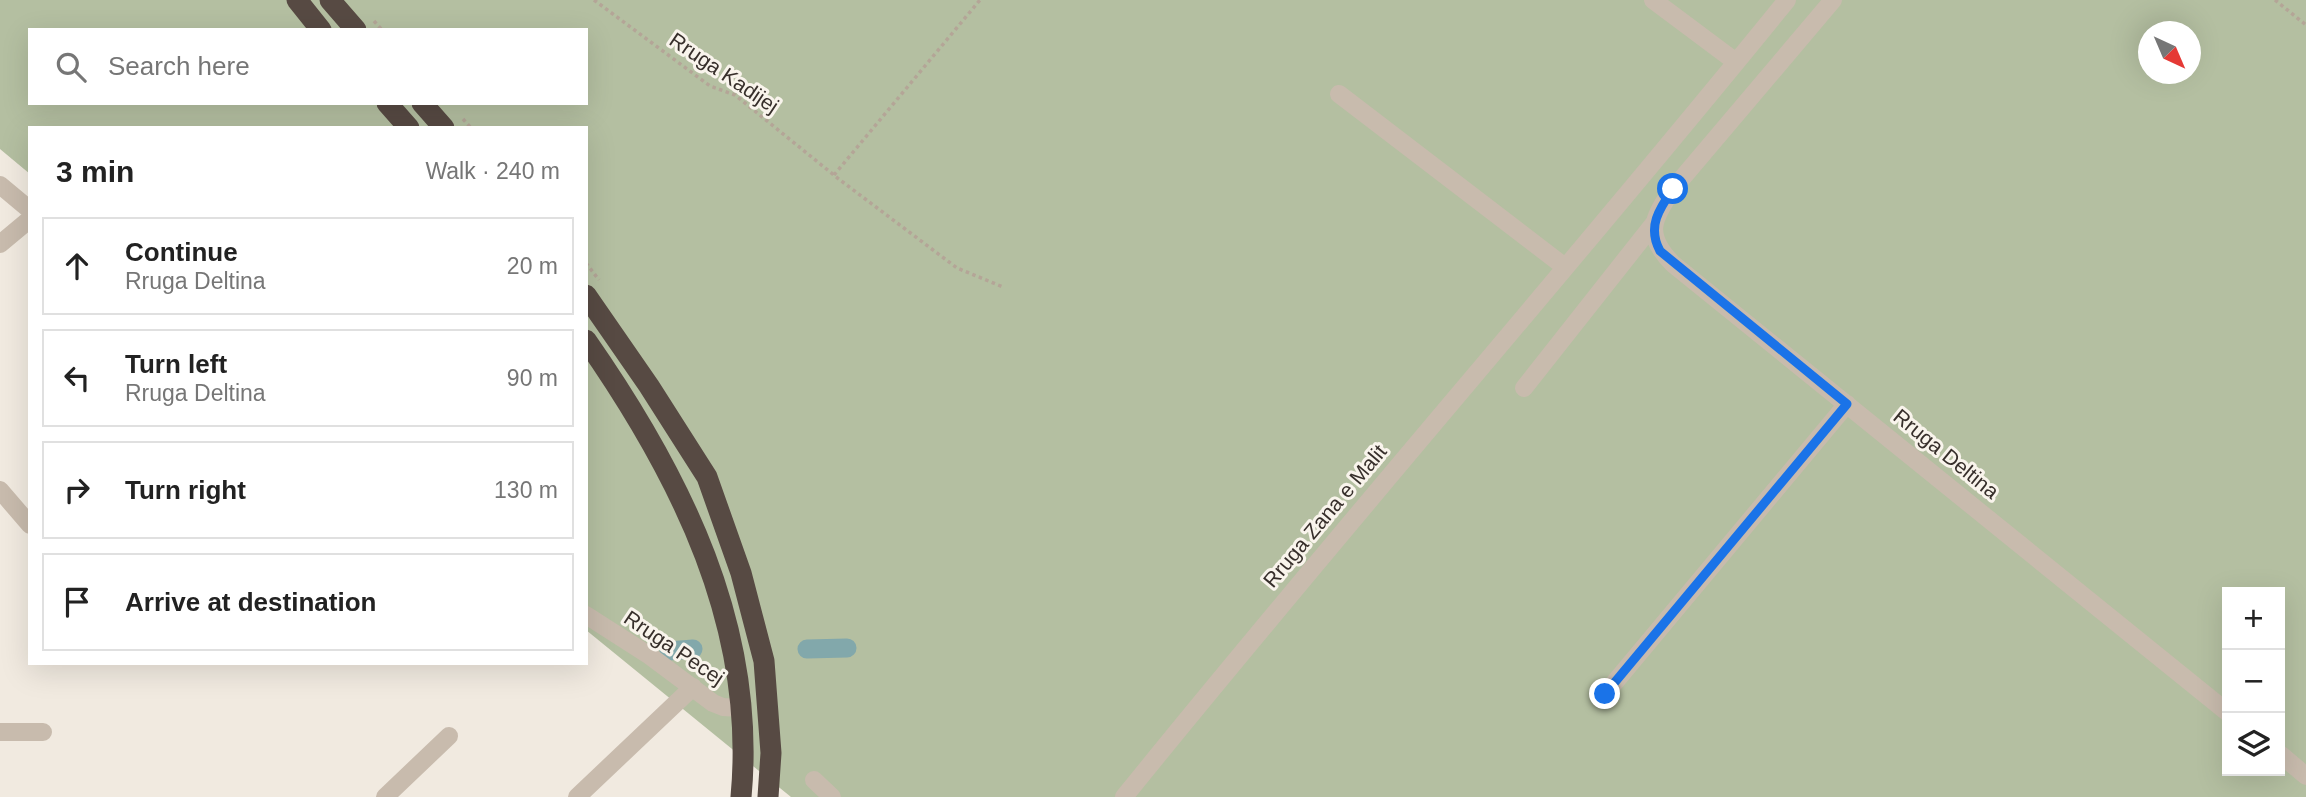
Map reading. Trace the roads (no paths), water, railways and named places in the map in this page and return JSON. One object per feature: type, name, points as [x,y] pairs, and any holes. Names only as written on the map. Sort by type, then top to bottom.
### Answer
[{"type":"highway","points":[[297,0],[319,28]]},
{"type":"highway","points":[[330,0],[354,28]]},
{"type":"highway","points":[[389,105],[407,126]]},
{"type":"highway","points":[[424,105],[442,126]]},
{"type":"highway","points":[[588,298],[707,477],[741,573],[764,661],[771,753],[768,797]]},
{"type":"highway","points":[[588,343],[645,430],[687,509],[715,577],[738,680],[743,774],[741,797]]},
{"type":"street","points":[[1653,0],[1736,62]]},
{"type":"street","name":"Rruga Zana e Malit","points":[[1124,797],[1259,629],[1787,0]]},
{"type":"street","points":[[1524,388],[1655,222],[1660,208],[1673,189],[1833,0]]},
{"type":"street","points":[[1339,94],[1565,267]]},
{"type":"street","points":[[0,186],[28,208]]},
{"type":"street","points":[[0,244],[28,221]]},
{"type":"street","name":"Rruga Deltina","points":[[1655,222],[1656,243],[1673,264],[2222,708]]},
{"type":"street","points":[[1605,694],[1847,404]]},
{"type":"street","points":[[0,490],[28,523]]},
{"type":"street","name":"Rruga Pecej","points":[[588,616],[713,703],[723,707],[740,708]]},
{"type":"street","points":[[577,797],[693,687]]},
{"type":"street","points":[[0,732],[43,732]]},
{"type":"street","points":[[385,797],[449,736]]},
{"type":"street","points":[[2285,758],[2306,776]]},
{"type":"street","points":[[814,780],[832,797]]},
{"type":"waterway","points":[[807,649],[847,648]]},
{"type":"waterway","points":[[669,651],[693,649]]}]
